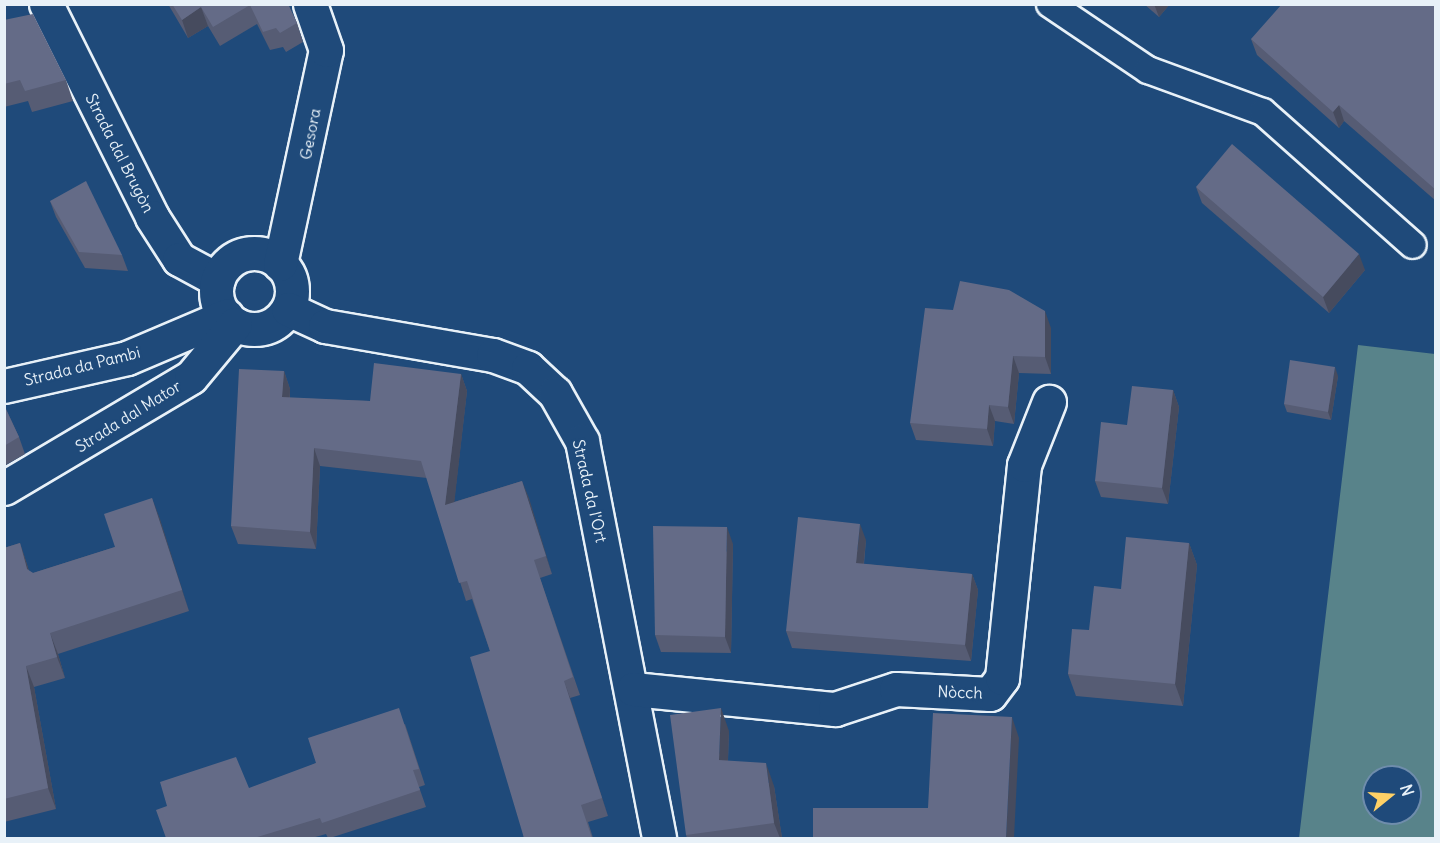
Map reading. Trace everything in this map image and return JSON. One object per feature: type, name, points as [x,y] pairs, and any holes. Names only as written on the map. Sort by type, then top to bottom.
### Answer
[{"type":"street","name":"Gesora","points":[[280,264],[326,50],[310,4]]},
{"type":"street","name":"Strada dal Brugòn","points":[[40,15],[152,217],[179,259],[218,280]]},
{"type":"street","points":[[258,254],[280,264],[291,285],[288,309],[270,326],[230,320],[219,305],[218,280],[224,268],[245,255],[258,254]]},
{"type":"street","name":"Strada da l'Ort","points":[[288,309],[325,326],[492,354],[528,368],[555,393],[582,441],[633,688],[660,838]]},
{"type":"street","name":"Strada da Pambi","points":[[4,386],[127,358],[230,320]]},
{"type":"street","name":"Strada dal Mator","points":[[4,488],[191,377],[230,320]]},
{"type":"street","name":"Nòcch","points":[[633,688],[835,709],[896,689],[990,694],[1002,678],[1024,465],[1049,402]]},
{"type":"lane","points":[[1050,4],[1148,70],[1263,111],[1413,245]]},
{"type":"green space","points":[[1358,345],[1435,354],[1435,838],[1299,838]]},
{"type":"building","points":[[172,4],[288,4],[297,23],[280,33],[276,28],[263,32],[250,5],[213,27],[201,7],[182,20]]},
{"type":"building","points":[[1282,4],[1436,4],[1436,190],[1339,105],[1333,112],[1251,39]]},
{"type":"building","points":[[33,14],[66,80],[25,91],[20,80],[4,84],[4,20]]},
{"type":"building","points":[[1232,144],[1359,254],[1323,297],[1196,187]]},
{"type":"building","points":[[86,181],[122,255],[79,252],[50,201]]},
{"type":"building","points":[[960,281],[1009,290],[1045,311],[1045,357],[1013,356],[1008,407],[989,405],[987,429],[910,423],[925,308],[953,310]]},
{"type":"building","points":[[1290,360],[1335,367],[1328,412],[1284,404]]},
{"type":"building","points":[[374,363],[461,374],[445,505],[522,481],[546,556],[534,560],[573,677],[564,681],[602,798],[581,805],[592,838],[524,838],[470,657],[490,651],[467,581],[459,583],[421,461],[314,448],[310,532],[231,526],[239,369],[284,371],[282,397],[370,401]]},
{"type":"building","points":[[1132,386],[1173,390],[1162,488],[1095,481],[1101,422],[1127,425]]},
{"type":"building","points":[[4,405],[19,437],[4,446]]},
{"type":"building","points":[[152,498],[182,590],[50,633],[57,657],[26,666],[48,788],[4,799],[4,548],[20,543],[27,569],[33,573],[115,547],[104,514]]},
{"type":"building","points":[[798,517],[860,524],[856,563],[972,574],[965,645],[786,631]]},
{"type":"building","points":[[653,526],[727,527],[725,637],[655,635]]},
{"type":"building","points":[[1126,537],[1189,543],[1175,684],[1068,674],[1072,629],[1089,630],[1094,586],[1121,589]]},
{"type":"building","points":[[399,708],[419,769],[413,770],[420,790],[322,823],[320,818],[254,838],[166,838],[156,810],[167,806],[160,782],[236,757],[249,788],[316,763],[308,738]]},
{"type":"building","points":[[721,708],[719,760],[766,763],[774,823],[686,835],[670,715]]},
{"type":"building","points":[[933,713],[1012,717],[1006,838],[813,838],[813,808],[928,808]]}]
